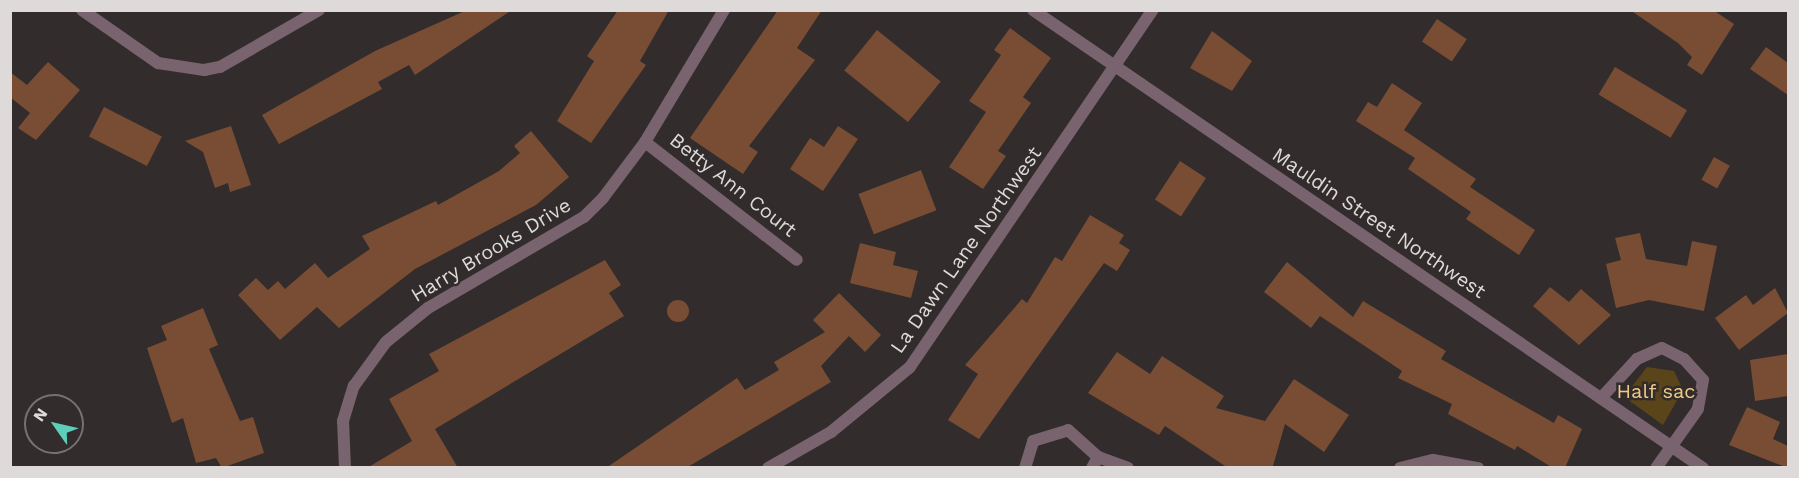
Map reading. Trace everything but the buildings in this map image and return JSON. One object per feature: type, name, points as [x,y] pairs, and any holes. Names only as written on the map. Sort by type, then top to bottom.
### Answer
[{"type":"street","points":[[82,10],[158,63],[204,70],[220,67],[319,10]]},
{"type":"street","name":"Harry Brooks Drive","points":[[345,468],[344,421],[354,386],[386,342],[428,308],[584,217],[645,142],[724,10]]},
{"type":"street","name":"Mauldin Street Northwest","points":[[1033,10],[1703,468]]},
{"type":"street","name":"La Dawn Lane Northwest","points":[[768,468],[831,432],[910,367],[1152,10]]},
{"type":"street","name":"Betty Ann Court","points":[[645,142],[797,260]]},
{"type":"street","points":[[1601,398],[1636,358],[1662,348],[1684,359],[1703,380],[1698,409],[1674,447],[1656,468]]},
{"type":"street","points":[[1025,468],[1033,441],[1050,432],[1068,430],[1095,462],[1128,468]]},
{"type":"street","points":[[1400,468],[1433,460],[1478,468]]},
{"type":"green space","name":"Half sac","points":[[1647,367],[1674,371],[1683,390],[1663,425],[1624,397]]}]
